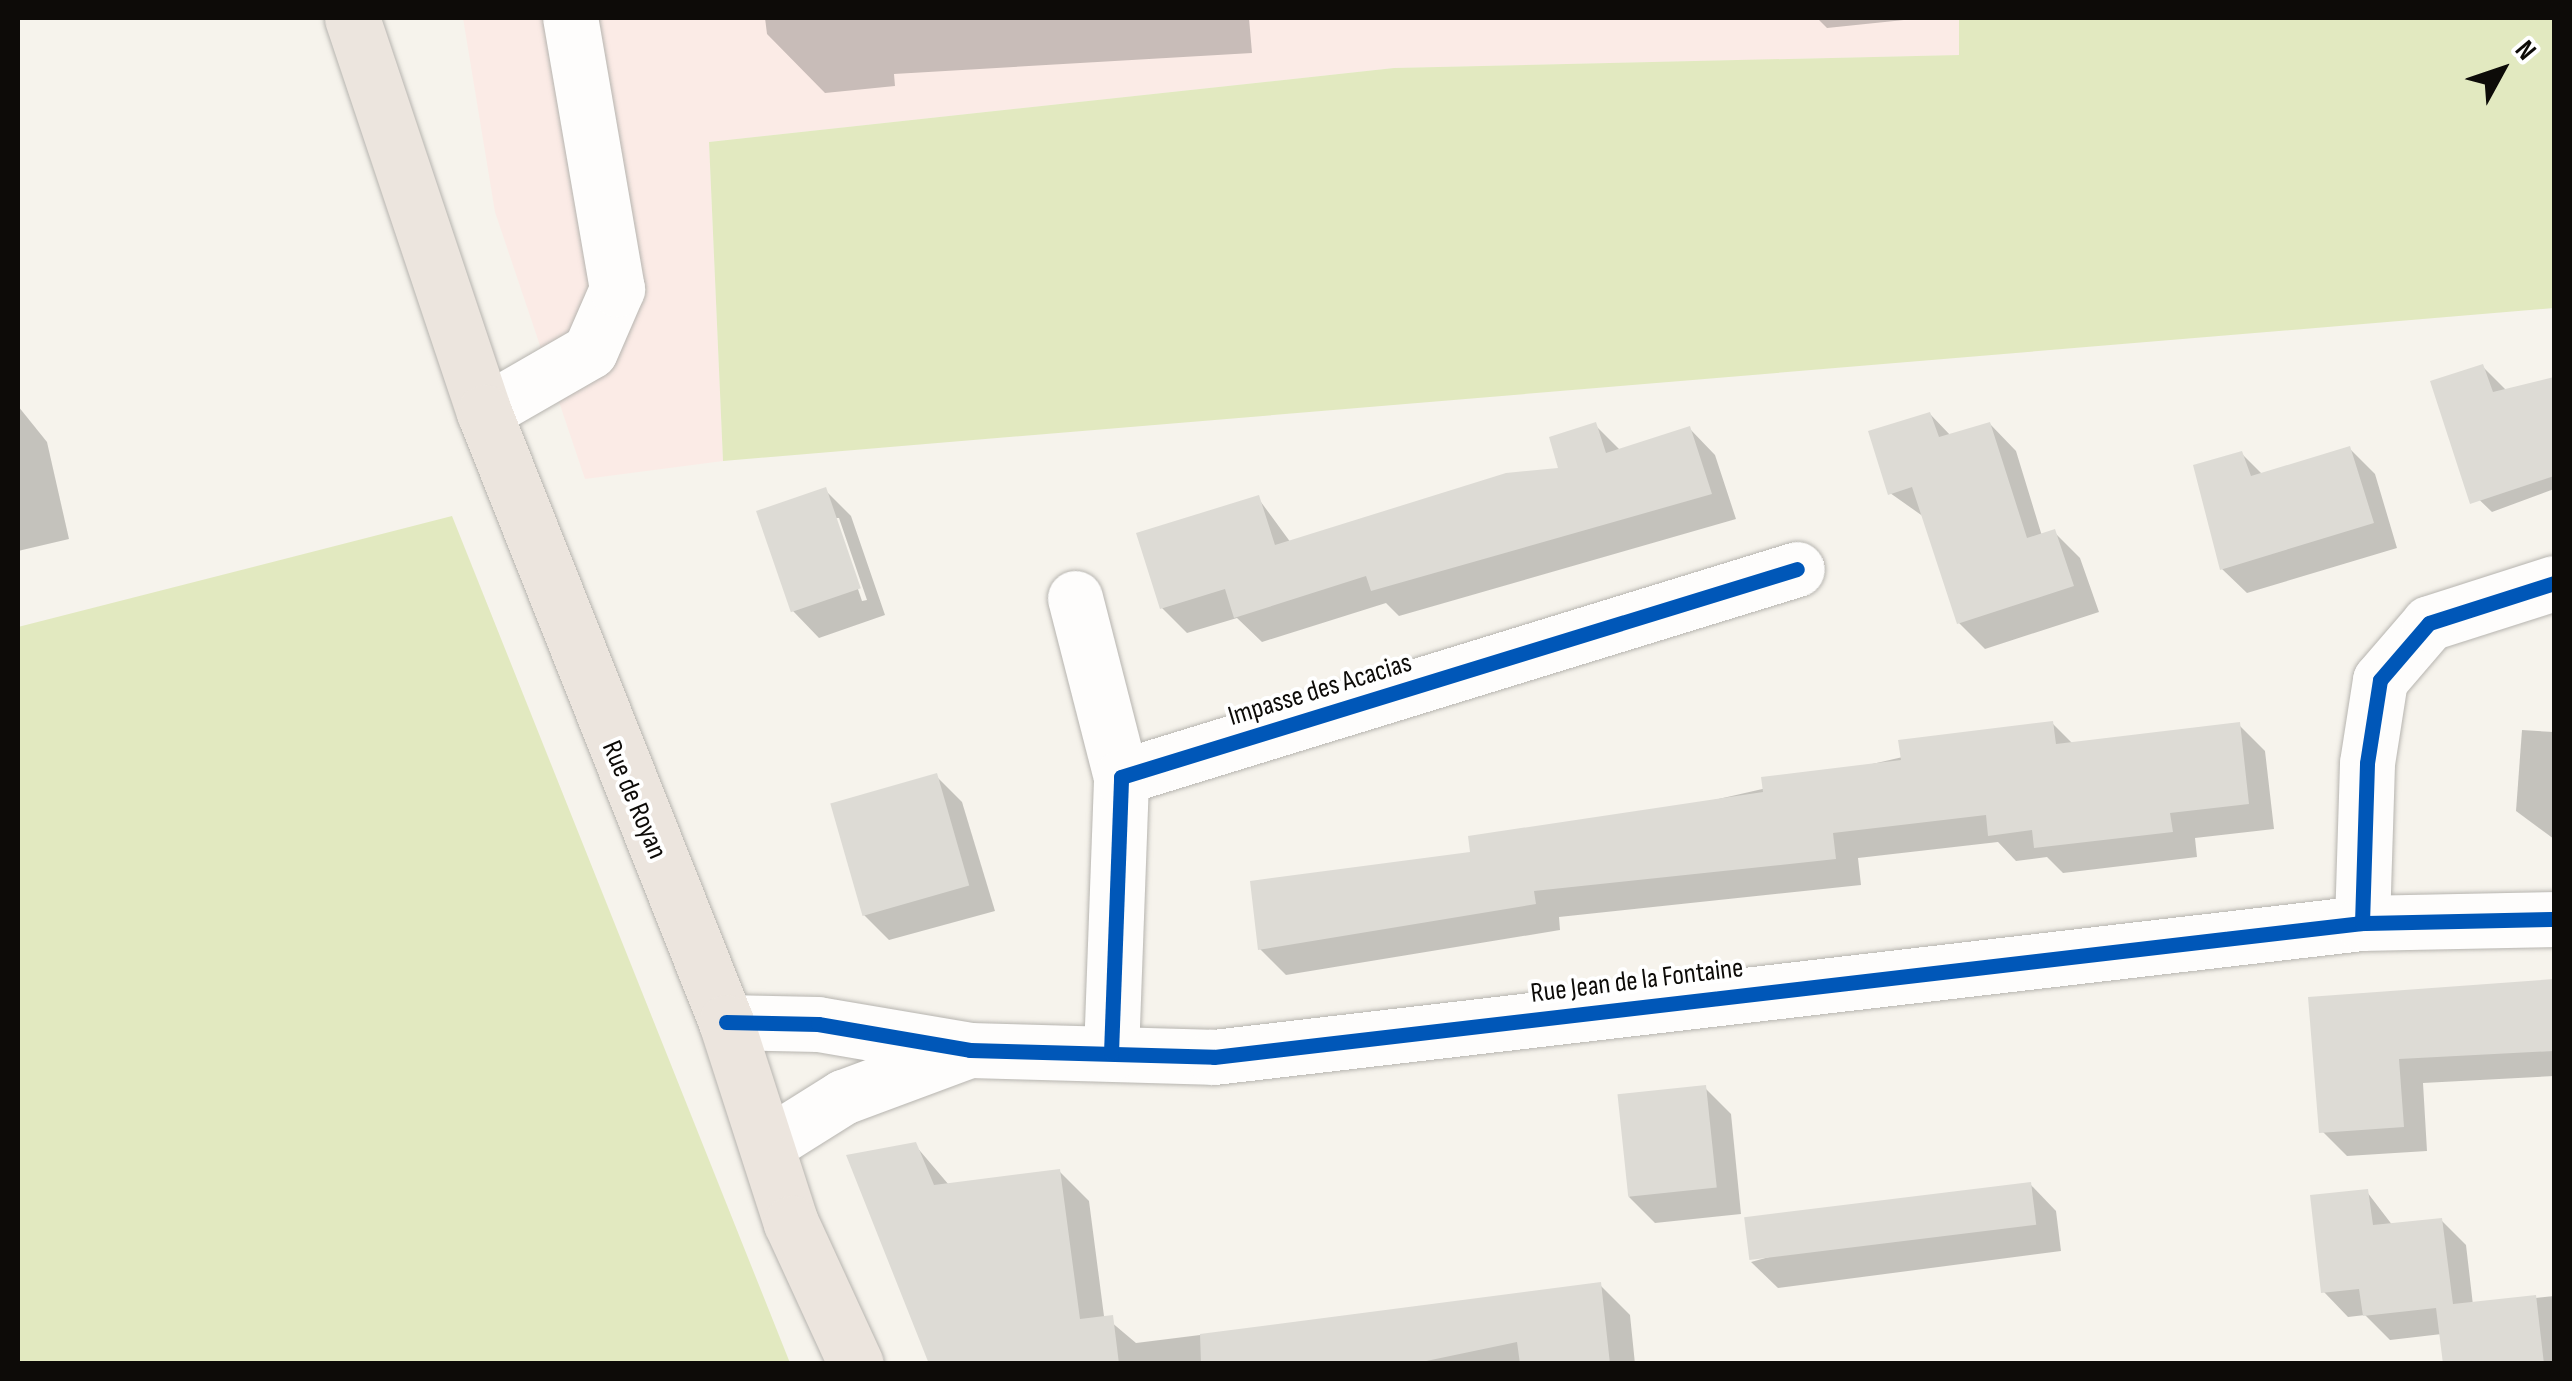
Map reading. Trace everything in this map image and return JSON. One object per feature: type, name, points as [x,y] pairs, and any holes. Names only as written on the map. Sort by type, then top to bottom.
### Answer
[{"type":"main road","name":"Rue de Royan","points":[[352,18],[420,233],[484,412],[726,1022],[791,1223],[856,1364]]},
{"type":"main road","name":"Rue de Royan","points":[[391,18],[420,233]]},
{"type":"street","points":[[484,412],[590,351],[617,289],[570,18]]},
{"type":"street","name":"Impasse des Acacias","points":[[1121,776],[1798,569]]},
{"type":"street","points":[[2362,923],[2367,763],[2380,680],[2430,623],[2554,583]]},
{"type":"street","points":[[1074,598],[1121,776],[1111,1053]]},
{"type":"street","name":"Rue Jean de la Fontaine","points":[[726,1022],[818,1024],[970,1050],[1214,1057],[2362,923],[2554,919]]},
{"type":"street","name":"Rue Jean de la Fontaine","points":[[768,1144],[843,1096],[970,1050]]},
{"type":"shaded area","points":[[463,18],[1959,18],[1960,55],[1394,68],[709,142],[723,461],[585,479],[495,212]]},
{"type":"green space","points":[[1959,18],[2554,18],[2554,308],[723,461],[709,142],[1394,68],[1959,55]]},
{"type":"green space","points":[[452,516],[790,1363],[18,1363],[18,627]]},
{"type":"building","points":[[2483,364],[2493,392],[2554,377],[2554,476],[2470,504],[2430,381]]},
{"type":"building","points":[[1930,412],[1939,437],[1990,422],[2027,538],[2055,529],[2074,586],[1957,624],[1912,487],[1888,495],[1868,431]]},
{"type":"building","points":[[1596,422],[1606,453],[1690,426],[1712,494],[1371,591],[1366,576],[1234,618],[1225,589],[1160,609],[1136,533],[1259,495],[1275,545],[1506,473],[1558,468],[1549,437]]},
{"type":"building","points":[[2350,446],[2374,523],[2220,570],[2193,465],[2242,451],[2251,476]]},
{"type":"building","points":[[826,487],[861,588],[791,612],[756,511]]},
{"type":"building","points":[[2053,721],[2056,744],[2240,722],[2249,804],[2170,813],[2173,832],[2034,848],[2032,830],[1988,836],[1986,815],[1833,833],[1836,859],[1534,891],[1536,904],[1258,950],[1250,881],[1470,852],[1468,836],[1763,792],[1761,777],[1901,760],[1898,740]]},
{"type":"building","points":[[937,773],[969,885],[863,916],[830,804]]},
{"type":"building","points":[[2554,979],[2554,1051],[2399,1059],[2404,1127],[2319,1133],[2308,997]]},
{"type":"building","points":[[1706,1085],[1717,1187],[1628,1197],[1617,1094]]},
{"type":"building","points":[[916,1142],[934,1185],[1060,1169],[1080,1319],[1113,1315],[1119,1364],[929,1364],[846,1155]]},
{"type":"building","points":[[2031,1182],[2036,1225],[1749,1260],[1744,1217]]},
{"type":"building","points":[[2368,1189],[2373,1225],[2442,1218],[2453,1304],[2536,1295],[2544,1364],[2443,1364],[2436,1308],[2363,1316],[2359,1289],[2321,1293],[2310,1195]]},
{"type":"building","points":[[1601,1282],[1610,1364],[1520,1364],[1517,1342],[1412,1364],[1201,1364],[1200,1334]]},
{"type":"cycle path","points":[[1111,1053],[1121,777],[1797,569]]},
{"type":"cycle path","points":[[2362,923],[2367,763],[2380,680],[2429,623],[2554,583]]},
{"type":"cycle path","points":[[726,1022],[818,1024],[970,1050],[1214,1057],[2362,923],[2554,919]]}]
